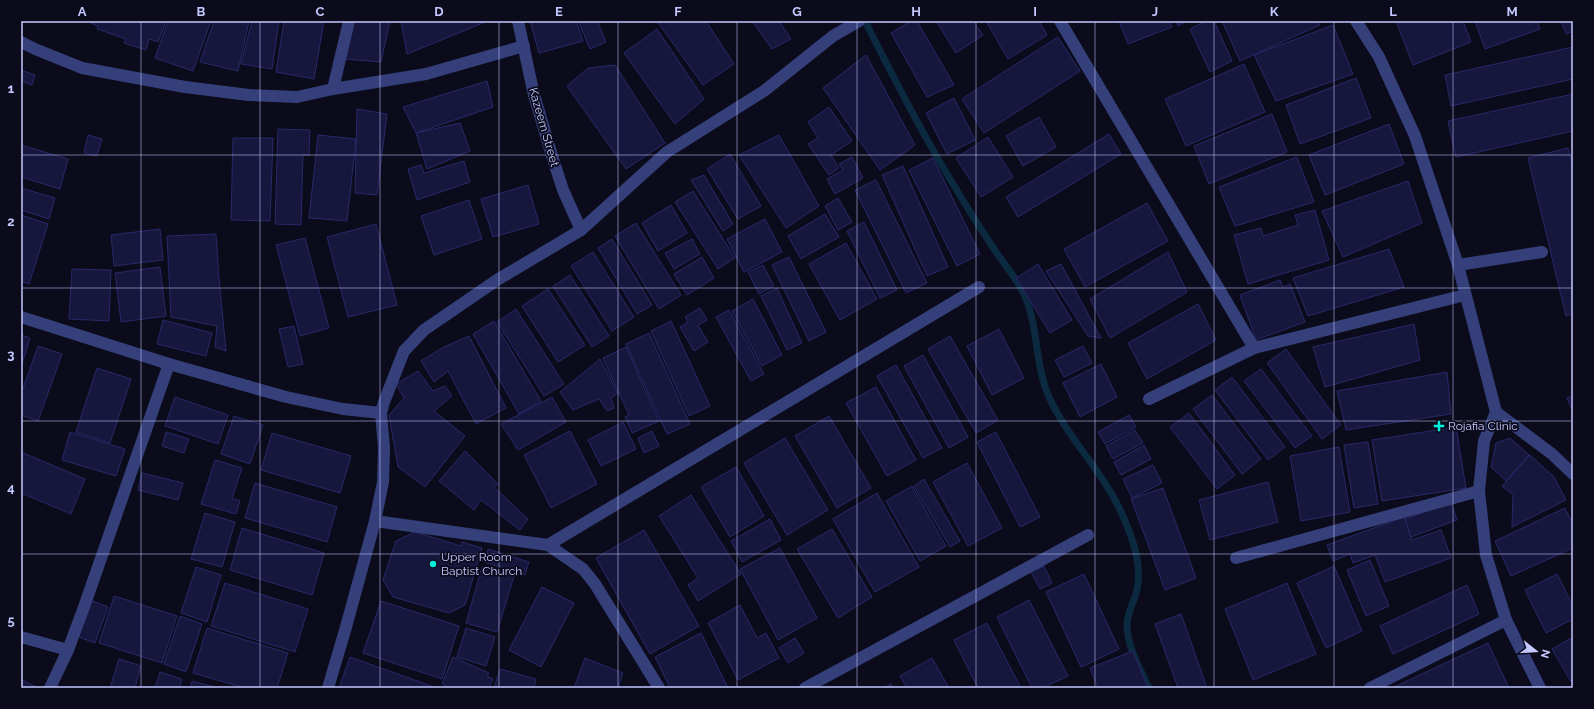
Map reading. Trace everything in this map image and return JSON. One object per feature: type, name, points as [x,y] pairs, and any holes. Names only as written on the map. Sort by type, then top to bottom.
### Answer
[{"type":"street","points":[[333,89],[349,21]]},
{"type":"street","name":"Kazeem Street","points":[[518,21],[534,95],[559,178],[581,230]]},
{"type":"street","points":[[328,688],[375,521],[382,482],[384,448],[381,413],[404,351],[424,330],[497,280],[581,230],[667,152],[764,91],[833,36],[859,21]]},
{"type":"street","points":[[1060,21],[1254,348]]},
{"type":"street","points":[[1356,21],[1379,57],[1415,136],[1458,265],[1496,412],[1484,441],[1478,491],[1486,555],[1506,620],[1540,688]]},
{"type":"street","points":[[21,42],[82,68],[185,87],[249,95],[297,97],[333,89],[426,74],[524,46]]},
{"type":"street","points":[[1458,265],[1542,252]]},
{"type":"street","points":[[548,545],[979,287]]},
{"type":"street","points":[[1149,399],[1254,348],[1465,295]]},
{"type":"street","points":[[21,316],[169,364],[286,397],[343,410],[381,413]]},
{"type":"street","points":[[50,688],[68,650],[169,364]]},
{"type":"street","points":[[1496,412],[1552,454],[1573,474]]},
{"type":"street","points":[[1236,558],[1478,491]]},
{"type":"street","points":[[375,521],[548,545],[584,569],[595,584],[658,688]]},
{"type":"street","points":[[805,688],[1088,535]]},
{"type":"street","points":[[1370,688],[1506,620]]},
{"type":"street","points":[[21,637],[68,650]]},
{"type":"building","points":[[92,21],[166,21],[158,42],[149,39],[146,50],[124,43],[126,39],[97,29],[98,26],[91,23]]},
{"type":"building","points":[[168,21],[211,21],[193,71],[155,58]]},
{"type":"building","points":[[214,21],[249,21],[238,71],[200,62]]},
{"type":"building","points":[[252,21],[279,21],[272,69],[241,64]]},
{"type":"building","points":[[284,21],[324,21],[314,79],[276,72]]},
{"type":"building","points":[[353,21],[390,21],[381,62],[345,59]]},
{"type":"building","points":[[401,21],[482,21],[483,23],[407,54]]},
{"type":"building","points":[[530,21],[576,21],[583,41],[539,53]]},
{"type":"building","points":[[578,21],[597,21],[606,42],[590,49]]},
{"type":"building","points":[[657,21],[706,21],[734,64],[703,85]]},
{"type":"building","points":[[752,21],[779,21],[791,39],[772,49]]},
{"type":"building","points":[[911,21],[917,21],[954,85],[927,97],[891,33]]},
{"type":"building","points":[[936,21],[973,21],[983,35],[956,53]]},
{"type":"building","points":[[986,21],[1039,21],[1047,35],[1008,59]]},
{"type":"building","points":[[1119,21],[1169,21],[1172,27],[1128,44]]},
{"type":"building","points":[[1176,21],[1187,21],[1178,26]]},
{"type":"building","points":[[1206,21],[1214,21],[1232,61],[1210,72],[1190,29]]},
{"type":"building","points":[[1222,21],[1318,21],[1320,25],[1240,61]]},
{"type":"building","points":[[1396,21],[1463,21],[1471,42],[1413,65]]},
{"type":"building","points":[[1475,21],[1537,21],[1540,29],[1485,49]]},
{"type":"building","points":[[1561,21],[1573,21],[1573,31],[1566,34]]},
{"type":"building","points":[[1333,25],[1353,74],[1276,101],[1254,55]]},
{"type":"building","points":[[657,29],[704,99],[675,124],[624,53]]},
{"type":"building","points":[[1058,37],[1080,71],[984,133],[962,99]]},
{"type":"building","points":[[1573,47],[1573,79],[1451,106],[1445,75]]},
{"type":"building","points":[[866,55],[915,145],[880,170],[823,88]]},
{"type":"building","points":[[1244,64],[1265,112],[1186,146],[1165,99]]},
{"type":"building","points":[[615,65],[665,143],[626,169],[567,86],[588,68]]},
{"type":"building","points":[[21,70],[35,75],[32,85],[21,81]]},
{"type":"building","points":[[1356,78],[1371,118],[1300,144],[1286,105]]},
{"type":"building","points":[[487,81],[493,107],[416,133],[403,107]]},
{"type":"building","points":[[1573,94],[1573,131],[1456,157],[1448,121]]},
{"type":"building","points":[[954,98],[975,140],[947,154],[926,113]]},
{"type":"building","points":[[829,107],[852,141],[831,155],[839,168],[829,175],[808,144],[818,138],[808,122]]},
{"type":"building","points":[[357,109],[387,114],[377,195],[355,193]]},
{"type":"building","points":[[1272,114],[1287,152],[1209,184],[1194,146]]},
{"type":"building","points":[[1039,117],[1056,147],[1023,166],[1006,136]]},
{"type":"building","points":[[460,123],[470,151],[427,169],[416,133]]},
{"type":"building","points":[[1389,124],[1404,164],[1325,195],[1309,155]]},
{"type":"building","points":[[278,129],[310,130],[309,155],[303,155],[301,225],[275,224]]},
{"type":"building","points":[[1109,134],[1121,154],[1018,217],[1006,197]]},
{"type":"building","points":[[88,135],[102,139],[97,156],[84,153]]},
{"type":"building","points":[[318,135],[356,139],[347,221],[309,218]]},
{"type":"building","points":[[779,135],[819,206],[786,228],[739,155]]},
{"type":"building","points":[[988,137],[1013,177],[981,197],[956,158]]},
{"type":"building","points":[[233,138],[273,138],[270,221],[231,220]]},
{"type":"building","points":[[21,145],[68,159],[60,189],[21,177]]},
{"type":"building","points":[[1568,148],[1573,167],[1573,314],[1566,316],[1528,158]]},
{"type":"building","points":[[730,154],[761,206],[738,219],[707,169]]},
{"type":"building","points":[[852,157],[863,178],[835,194],[827,179],[843,170],[839,164]]},
{"type":"building","points":[[1297,157],[1314,202],[1235,226],[1219,187]]},
{"type":"building","points":[[933,158],[980,254],[957,266],[909,170]]},
{"type":"building","points":[[464,161],[470,182],[417,200],[408,169],[421,165],[424,173]]},
{"type":"building","points":[[903,166],[948,267],[927,276],[882,175]]},
{"type":"building","points":[[704,175],[733,224],[723,231],[691,180]]},
{"type":"building","points":[[876,180],[927,283],[906,293],[855,190]]},
{"type":"building","points":[[1408,181],[1422,223],[1343,257],[1322,211]]},
{"type":"building","points":[[528,185],[539,224],[493,237],[481,199]]},
{"type":"building","points":[[21,188],[55,198],[49,219],[21,210]]},
{"type":"building","points":[[693,191],[735,258],[718,269],[675,202]]},
{"type":"building","points":[[838,198],[852,222],[838,230],[825,206]]},
{"type":"building","points":[[469,200],[482,239],[434,255],[421,216]]},
{"type":"building","points":[[1147,203],[1168,241],[1085,287],[1064,249]]},
{"type":"building","points":[[671,205],[687,233],[658,251],[642,223]]},
{"type":"building","points":[[1315,210],[1329,260],[1248,284],[1234,235],[1261,228],[1263,236],[1298,225],[1295,215]]},
{"type":"building","points":[[825,214],[839,237],[801,259],[788,236]]},
{"type":"building","points":[[21,215],[48,224],[29,284],[21,281]]},
{"type":"building","points":[[765,219],[782,252],[744,272],[727,239]]},
{"type":"building","points":[[864,222],[897,290],[880,298],[847,231]]},
{"type":"building","points":[[636,223],[681,295],[659,309],[615,236]]},
{"type":"building","points":[[376,224],[397,305],[348,317],[327,237]]},
{"type":"building","points":[[160,229],[163,260],[114,266],[111,235]]},
{"type":"building","points":[[216,234],[226,351],[215,347],[217,326],[171,317],[167,236]]},
{"type":"building","points":[[305,238],[329,328],[300,336],[276,245]]},
{"type":"building","points":[[612,239],[652,305],[637,314],[598,248]]},
{"type":"building","points":[[692,239],[700,254],[674,269],[665,253]]},
{"type":"building","points":[[846,243],[877,299],[840,320],[809,264]]},
{"type":"building","points":[[1389,249],[1404,287],[1308,316],[1293,278]]},
{"type":"building","points":[[593,252],[634,317],[612,331],[571,266]]},
{"type":"building","points":[[1168,252],[1187,292],[1110,338],[1090,299]]},
{"type":"building","points":[[702,257],[714,278],[687,295],[674,274]]},
{"type":"building","points":[[789,257],[826,332],[809,341],[772,265]]},
{"type":"building","points":[[1038,264],[1072,320],[1050,333],[1016,278]]},
{"type":"building","points":[[1061,264],[1101,338],[1088,336],[1046,271]]},
{"type":"building","points":[[763,265],[774,286],[759,294],[748,272]]},
{"type":"building","points":[[160,267],[166,316],[121,322],[115,273]]},
{"type":"building","points":[[72,269],[111,270],[109,321],[69,319]]},
{"type":"building","points":[[570,275],[609,336],[592,347],[553,286]]},
{"type":"building","points":[[1280,280],[1283,287],[1290,284],[1305,322],[1256,340],[1240,295]]},
{"type":"building","points":[[777,288],[802,343],[787,350],[761,296]]},
{"type":"building","points":[[548,289],[585,345],[558,362],[522,306]]},
{"type":"building","points":[[753,299],[782,355],[762,366],[732,311]]},
{"type":"building","points":[[1198,304],[1216,340],[1147,379],[1128,343]]},
{"type":"building","points":[[700,308],[707,320],[698,325],[708,342],[694,351],[680,327],[688,322],[685,317]]},
{"type":"building","points":[[516,309],[564,384],[544,396],[497,322]]},
{"type":"building","points":[[729,310],[764,374],[751,381],[716,317]]},
{"type":"building","points":[[163,320],[212,333],[206,356],[157,344]]},
{"type":"building","points":[[494,321],[541,401],[519,414],[473,334]]},
{"type":"building","points":[[671,321],[710,406],[689,416],[651,331]]},
{"type":"building","points":[[1414,324],[1420,360],[1325,387],[1313,347]]},
{"type":"building","points":[[294,326],[303,364],[288,367],[279,329]]},
{"type":"building","points":[[999,329],[1024,378],[992,395],[967,346]]},
{"type":"building","points":[[649,333],[690,424],[667,434],[626,344]]},
{"type":"building","points":[[21,335],[30,338],[21,367]]},
{"type":"building","points":[[469,336],[506,408],[476,424],[448,371],[434,382],[421,361],[444,347]]},
{"type":"building","points":[[950,336],[998,420],[976,433],[928,349]]},
{"type":"building","points":[[38,346],[62,354],[38,421],[21,415],[21,394]]},
{"type":"building","points":[[1083,346],[1092,363],[1064,377],[1055,360]]},
{"type":"building","points":[[626,347],[659,421],[632,433],[625,417],[629,415],[603,358]]},
{"type":"building","points":[[1286,349],[1341,425],[1322,439],[1267,363]]},
{"type":"building","points":[[923,355],[968,437],[949,448],[904,366]]},
{"type":"building","points":[[600,359],[618,393],[611,398],[614,408],[607,411],[599,399],[573,410],[560,392]]},
{"type":"building","points":[[1101,364],[1117,397],[1080,417],[1063,383]]},
{"type":"building","points":[[896,365],[942,448],[923,458],[877,376]]},
{"type":"building","points":[[97,368],[131,379],[110,443],[76,432]]},
{"type":"building","points":[[1261,369],[1312,436],[1295,448],[1244,381]]},
{"type":"building","points":[[418,371],[433,391],[445,386],[452,396],[434,411],[465,436],[425,487],[398,467],[389,415],[404,398],[396,384]]},
{"type":"building","points":[[1447,372],[1451,414],[1346,430],[1337,391]]},
{"type":"building","points":[[1232,377],[1285,447],[1268,460],[1215,390]]},
{"type":"building","points":[[876,387],[916,460],[887,476],[846,403]]},
{"type":"building","points":[[1212,395],[1261,459],[1242,474],[1193,409]]},
{"type":"building","points":[[1573,396],[1573,412],[1567,398]]},
{"type":"building","points":[[175,397],[228,415],[218,444],[165,426]]},
{"type":"building","points":[[552,397],[566,422],[518,450],[501,424]]},
{"type":"building","points":[[1189,413],[1235,475],[1217,489],[1170,427]]},
{"type":"building","points":[[1129,415],[1136,427],[1105,444],[1098,432]]},
{"type":"building","points":[[234,416],[263,425],[250,464],[221,454]]},
{"type":"building","points":[[829,416],[871,488],[837,508],[795,436]]},
{"type":"building","points":[[623,422],[636,449],[601,466],[588,440]]},
{"type":"building","points":[[1456,427],[1466,488],[1382,501],[1372,440]]},
{"type":"building","points":[[1135,430],[1143,443],[1113,459],[1106,446]]},
{"type":"building","points":[[570,431],[597,484],[551,508],[524,455]]},
{"type":"building","points":[[652,431],[659,446],[644,453],[638,438]]},
{"type":"building","points":[[70,432],[125,449],[116,476],[62,460]]},
{"type":"building","points":[[166,432],[189,439],[184,453],[162,446]]},
{"type":"building","points":[[996,432],[1040,517],[1020,527],[977,442]]},
{"type":"building","points":[[272,433],[351,456],[340,493],[261,470]]},
{"type":"building","points":[[785,438],[828,510],[787,535],[744,463]]},
{"type":"building","points":[[1510,438],[1529,455],[1506,481],[1491,467],[1496,443]]},
{"type":"building","points":[[1368,442],[1378,504],[1354,508],[1344,445]]},
{"type":"building","points":[[1144,445],[1151,459],[1121,475],[1114,462]]},
{"type":"building","points":[[1339,447],[1350,512],[1301,521],[1290,456]]},
{"type":"building","points":[[465,451],[498,484],[494,487],[528,519],[520,530],[481,500],[474,510],[439,481]]},
{"type":"building","points":[[21,452],[85,479],[71,514],[21,493]]},
{"type":"building","points":[[1530,455],[1554,477],[1566,500],[1512,527],[1513,495],[1502,486]]},
{"type":"building","points":[[215,460],[242,468],[232,498],[240,501],[236,514],[201,504]]},
{"type":"building","points":[[967,463],[1002,528],[968,546],[933,482]]},
{"type":"building","points":[[1153,465],[1162,483],[1132,498],[1123,479]]},
{"type":"building","points":[[736,467],[764,516],[730,537],[701,487]]},
{"type":"building","points":[[142,473],[183,483],[178,500],[138,490]]},
{"type":"building","points":[[924,479],[960,541],[950,547],[914,486]]},
{"type":"building","points":[[1268,482],[1278,522],[1210,540],[1199,500]]},
{"type":"building","points":[[255,483],[337,507],[327,542],[245,518]]},
{"type":"building","points":[[912,486],[946,546],[920,561],[886,501]]},
{"type":"building","points":[[1163,488],[1196,578],[1165,590],[1131,499]]},
{"type":"building","points":[[877,493],[919,567],[875,592],[833,519]]},
{"type":"building","points":[[691,495],[741,574],[698,601],[688,585],[698,578],[659,516]]},
{"type":"building","points":[[1451,503],[1457,520],[1411,537],[1404,519]]},
{"type":"building","points":[[1565,508],[1573,525],[1573,548],[1511,576],[1495,541]]},
{"type":"building","points":[[205,513],[235,522],[222,567],[191,559]]},
{"type":"building","points":[[1404,517],[1412,540],[1441,530],[1451,558],[1385,582],[1375,555],[1353,563],[1350,554],[1333,561],[1327,545]]},
{"type":"building","points":[[770,519],[781,540],[742,562],[731,541]]},
{"type":"building","points":[[242,528],[324,553],[312,595],[230,570]]},
{"type":"building","points":[[832,529],[872,597],[838,618],[797,549]]},
{"type":"building","points":[[644,530],[699,626],[650,654],[596,558]]},
{"type":"building","name":"Upper Room Baptist Church","points":[[415,532],[461,546],[462,542],[482,548],[465,605],[449,613],[393,597],[383,580],[396,541]]},
{"type":"building","points":[[780,548],[817,618],[778,640],[740,569]]},
{"type":"building","points":[[488,549],[529,562],[525,575],[484,562]]},
{"type":"building","points":[[1370,560],[1389,606],[1366,616],[1347,570]]},
{"type":"building","points":[[1044,566],[1052,583],[1040,589],[1031,572]]},
{"type":"building","points":[[1334,566],[1362,631],[1326,648],[1297,583]]},
{"type":"building","points":[[196,567],[221,575],[207,622],[181,613]]},
{"type":"building","points":[[482,567],[514,576],[497,632],[466,623]]},
{"type":"building","points":[[1084,574],[1119,649],[1081,667],[1046,592]]},
{"type":"building","points":[[1557,574],[1573,606],[1573,619],[1546,633],[1525,590]]},
{"type":"building","points":[[225,583],[308,609],[295,652],[211,626]]},
{"type":"building","points":[[1287,583],[1316,654],[1253,680],[1225,609]]},
{"type":"building","points":[[1467,585],[1479,614],[1393,654],[1380,626]]},
{"type":"building","points":[[542,587],[574,603],[541,667],[509,650]]},
{"type":"building","points":[[114,596],[177,616],[162,663],[99,643]]},
{"type":"building","points":[[90,600],[108,607],[95,643],[76,636]]},
{"type":"building","points":[[1029,600],[1068,676],[1043,688],[1032,688],[997,617]]},
{"type":"building","points":[[381,601],[459,626],[442,679],[363,653]]},
{"type":"building","points":[[740,605],[757,638],[766,633],[779,658],[738,680],[708,623]]},
{"type":"building","points":[[1181,614],[1207,688],[1178,688],[1155,624]]},
{"type":"building","points":[[180,616],[202,624],[186,672],[164,664]]},
{"type":"building","points":[[987,623],[1021,688],[978,688],[954,640]]},
{"type":"building","points":[[207,628],[288,653],[277,688],[245,688],[193,673]]},
{"type":"building","points":[[466,628],[495,637],[486,666],[457,657]]},
{"type":"building","points":[[701,633],[728,688],[670,688],[655,657]]},
{"type":"building","points":[[1573,637],[1573,685],[1552,649]]},
{"type":"building","points":[[795,638],[804,653],[788,663],[779,648]]},
{"type":"building","points":[[1488,643],[1509,688],[1392,688]]},
{"type":"building","points":[[1133,651],[1148,688],[1098,688],[1090,668]]},
{"type":"building","points":[[350,657],[434,687],[434,688],[339,688]]},
{"type":"building","points":[[453,657],[489,673],[487,676],[493,679],[489,688],[450,688],[442,684]]},
{"type":"building","points":[[585,658],[623,673],[618,688],[574,688]]},
{"type":"building","points":[[932,658],[949,688],[907,688],[900,676]]},
{"type":"building","points":[[119,659],[141,666],[135,688],[110,688]]},
{"type":"building","points":[[500,669],[536,679],[534,688],[494,688]]},
{"type":"building","points":[[160,672],[182,679],[179,688],[155,688]]},
{"type":"building","points":[[21,679],[38,688],[21,688]]},
{"type":"building","points":[[192,681],[218,688],[190,688]]},
{"type":"building","points":[[891,684],[893,688],[884,688]]},
{"type":"waterway","points":[[865,21],[927,140],[978,225],[1023,292],[1032,318],[1041,371],[1049,397],[1066,427],[1105,483],[1126,523],[1136,551],[1139,570],[1135,598],[1127,620],[1129,641],[1149,688]]},
{"type":"place","name":"Rojafia Clinic","points":[[1439,426]]},
{"type":"place","name":"Upper Room Baptist Church","points":[[433,564]]}]
